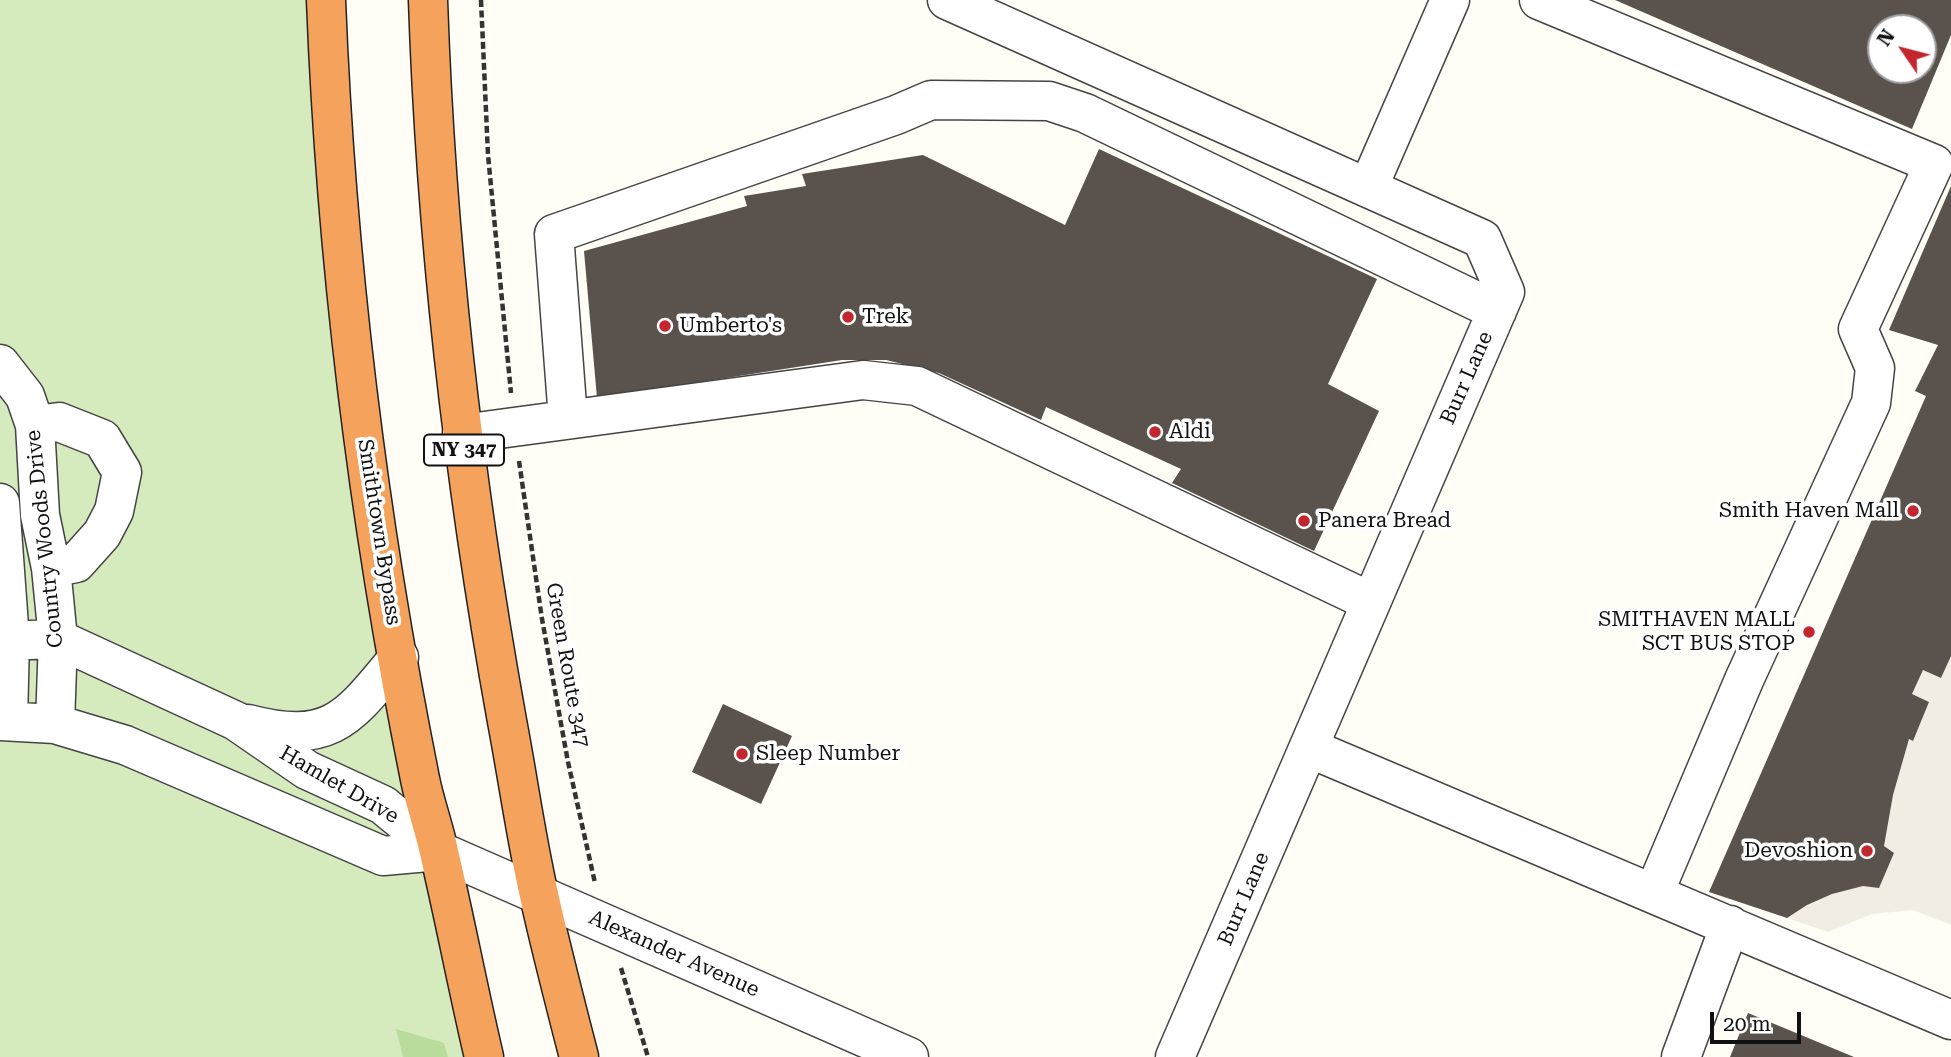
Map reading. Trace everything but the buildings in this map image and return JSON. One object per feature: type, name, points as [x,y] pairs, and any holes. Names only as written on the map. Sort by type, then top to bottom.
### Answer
[{"type":"highway","name":"Smithtown Bypass","points":[[327,0],[333,131],[354,353],[382,564],[420,781],[439,851],[484,1057]]},
{"type":"highway","name":"NY 347","points":[[428,0],[442,227],[462,434],[491,633],[539,895],[579,1057]]},
{"type":"street","name":"Burr Lane","points":[[947,0],[1482,239],[1505,292],[1175,1057]]},
{"type":"street","points":[[1368,188],[1450,0]]},
{"type":"street","points":[[1557,4],[1934,164],[1858,329],[1875,368],[1871,403],[1744,680],[1654,893]]},
{"type":"street","points":[[568,419],[554,234],[896,115],[931,100],[1049,100],[1085,113],[1497,311]]},
{"type":"street","name":"Country Woods Drive","points":[[0,363],[25,397],[35,425],[40,515],[51,568],[58,639],[55,724]]},
{"type":"street","points":[[462,434],[863,380],[917,386],[1371,602]]},
{"type":"street","points":[[35,425],[59,422],[102,439],[122,472],[114,511],[102,534],[76,563],[51,568]]},
{"type":"street","name":"Country Woods Drive","points":[[0,503],[5,641],[4,721]]},
{"type":"street","name":"Hamlet Drive","points":[[5,641],[58,639],[236,721],[307,770],[383,805],[439,851]]},
{"type":"street","points":[[236,721],[283,732],[311,732],[327,727],[360,704],[399,657]]},
{"type":"street","name":"Hamlet Drive","points":[[4,721],[55,724],[89,733],[149,755],[383,856],[439,851]]},
{"type":"street","points":[[1309,748],[1951,1020]]},
{"type":"street","name":"Alexander Avenue","points":[[439,851],[909,1057]]},
{"type":"street","points":[[1681,1057],[1730,925]]},
{"type":"path","points":[[481,0],[488,155],[511,397]]},
{"type":"path","name":"Green Route 347","points":[[520,465],[544,632],[591,869]]},
{"type":"path","points":[[643,1039],[648,1057]]},
{"type":"green space","points":[[0,0],[338,0],[356,439],[487,1057],[0,1057]]},
{"type":"green space","points":[[396,1029],[444,1043],[448,1057],[403,1057]]},
{"type":"shaded area","points":[[1951,656],[1951,925],[1913,910],[1872,914],[1828,932],[1787,918],[1832,894],[1863,886],[1880,885],[1894,853],[1884,846],[1893,795],[1909,739],[1913,741],[1929,702],[1912,694],[1923,670],[1941,678]]},
{"type":"place","name":"Trek","points":[[848,317]]},
{"type":"place","name":"Umberto's","points":[[665,326]]},
{"type":"place","name":"Aldi","points":[[1155,432]]},
{"type":"place","name":"Smith Haven Mall","points":[[1913,511]]},
{"type":"place","name":"Panera Bread","points":[[1304,521]]},
{"type":"place","name":"SMITHAVEN MALL SCT BUS STOP","points":[[1809,632]]},
{"type":"place","name":"Sleep Number","points":[[742,754]]},
{"type":"place","name":"Devoshion","points":[[1867,851]]}]
